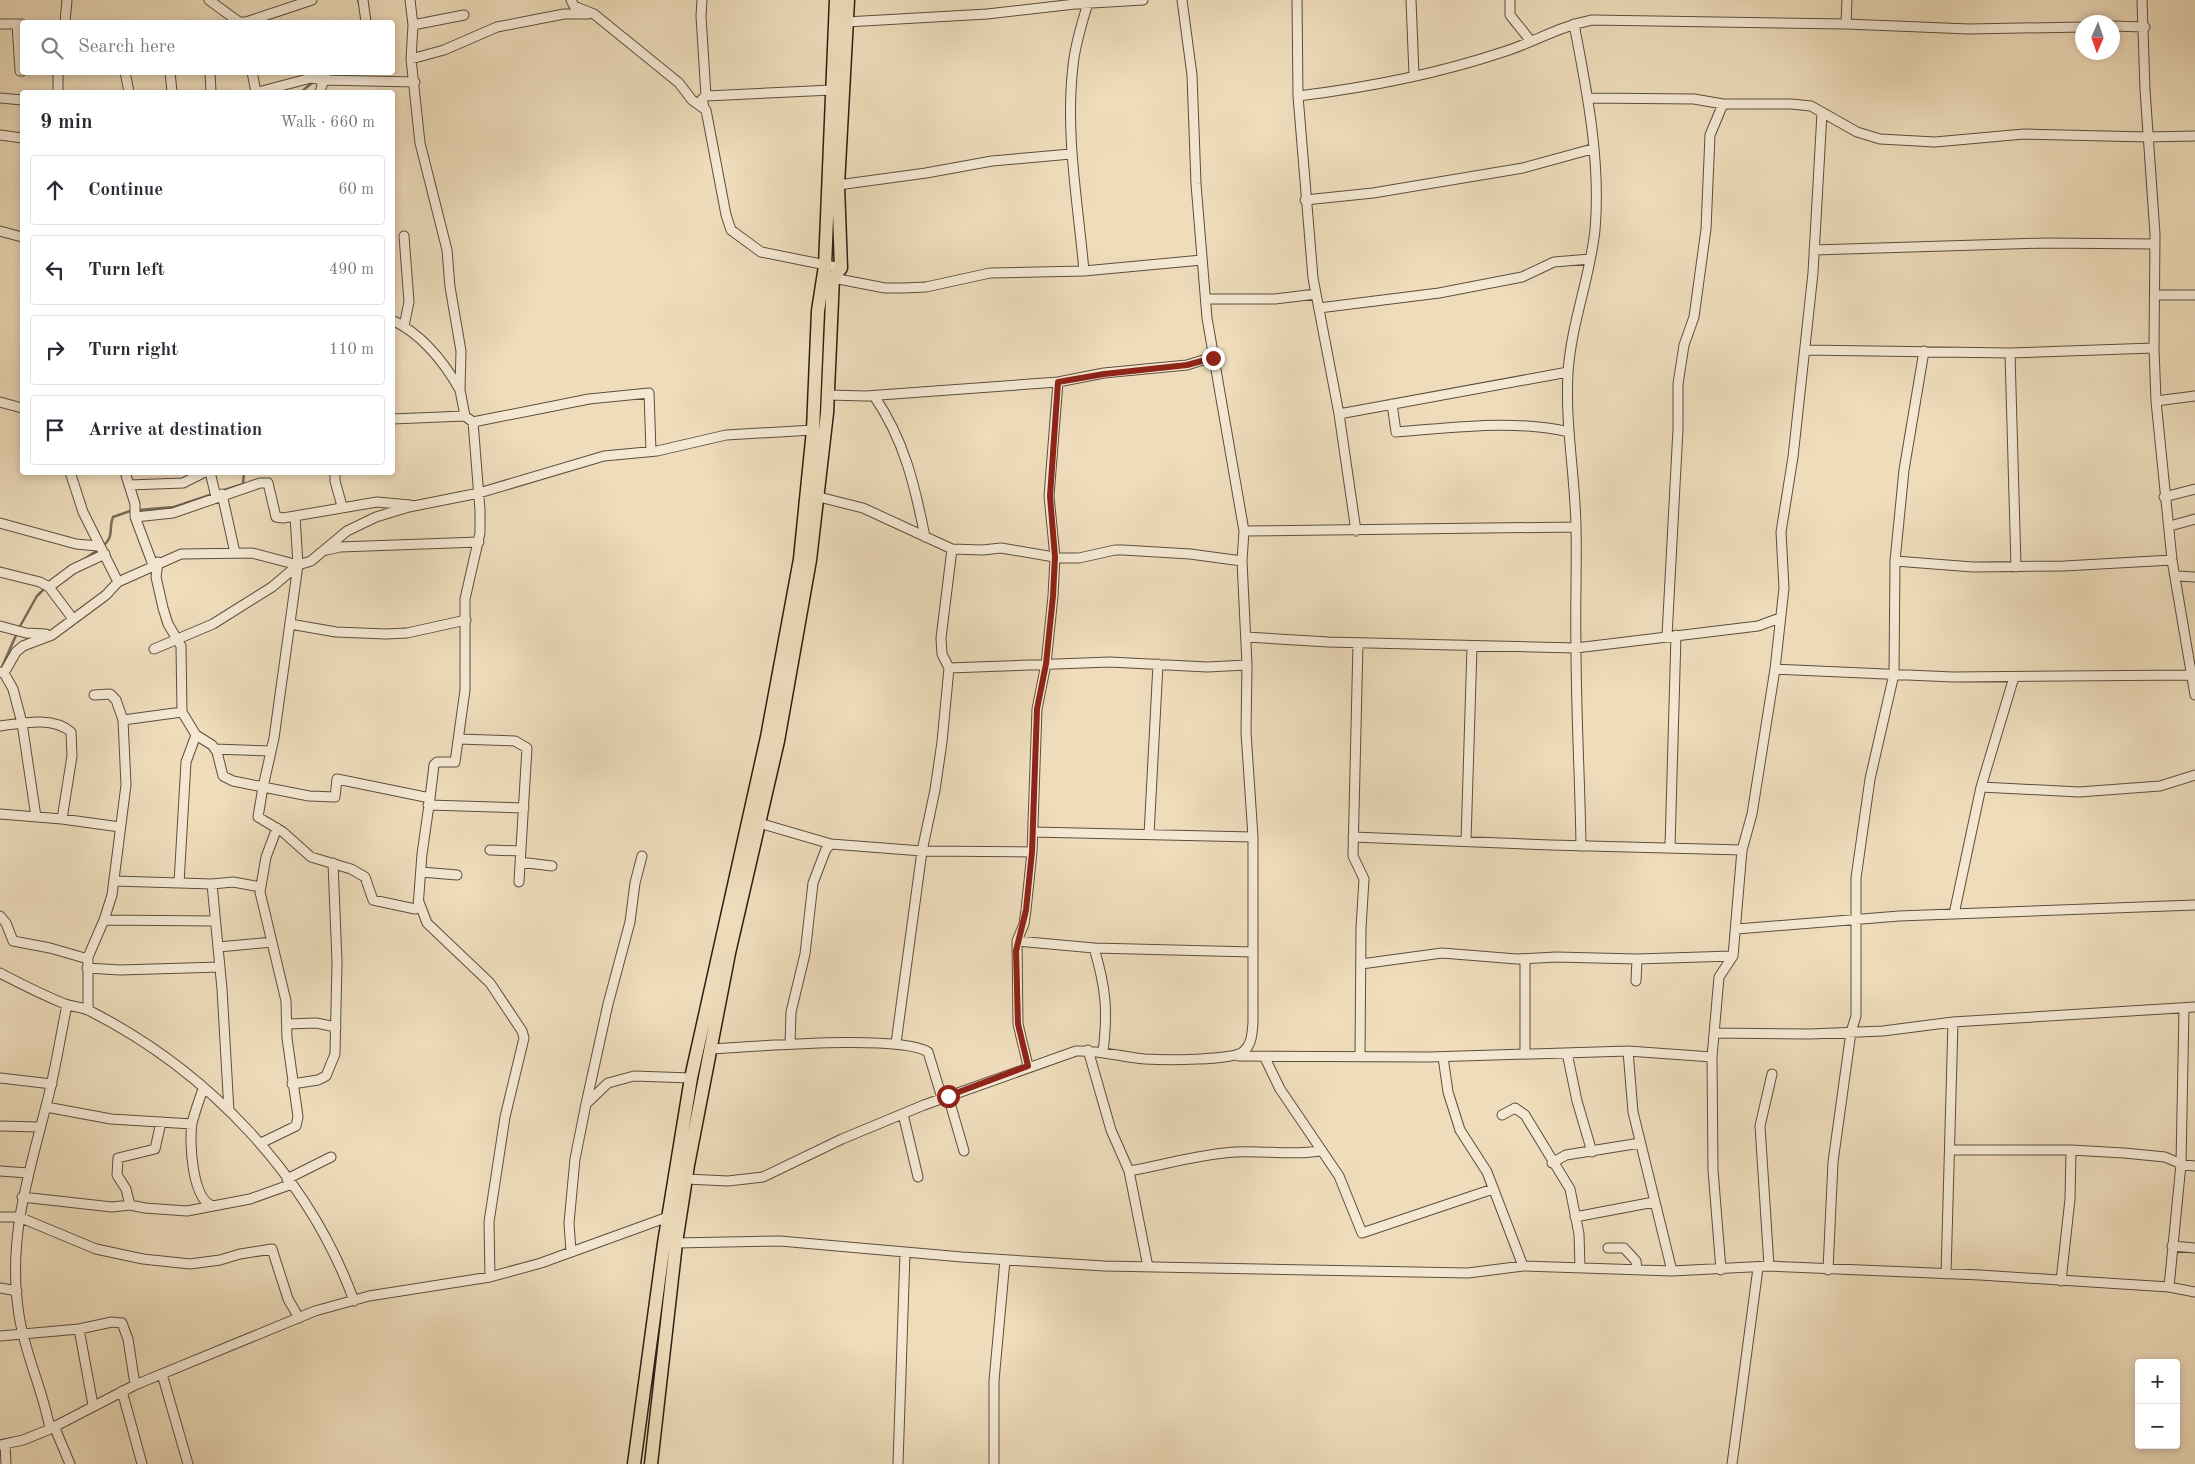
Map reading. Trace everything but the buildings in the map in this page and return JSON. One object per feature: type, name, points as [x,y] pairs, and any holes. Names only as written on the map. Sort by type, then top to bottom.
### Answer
[{"type":"main road","points":[[634,1464],[668,1217],[691,1078],[782,660],[800,559],[813,430],[818,311],[825,266],[836,0]]},
{"type":"main road","points":[[651,1464],[676,1243],[686,1179],[710,1049],[794,665],[819,497],[837,273],[838,186],[848,0]]},
{"type":"street","points":[[65,20],[67,0]]},
{"type":"street","points":[[209,0],[236,20]]},
{"type":"street","points":[[251,20],[312,0]]},
{"type":"street","points":[[363,0],[366,20]]},
{"type":"street","points":[[410,0],[413,25],[411,59],[415,82],[420,143],[431,193],[448,250],[450,287],[461,351],[460,390],[465,416]]},
{"type":"street","points":[[571,0],[574,6],[594,14],[679,83],[692,100],[704,107]]},
{"type":"street","points":[[702,0],[701,16],[706,96]]},
{"type":"street","points":[[846,22],[988,14],[1088,3],[1143,0]]},
{"type":"street","points":[[1182,0],[1192,74],[1196,184],[1206,299],[1213,358],[1244,530],[1242,561],[1247,665],[1246,732],[1253,837],[1254,1023],[1251,1042],[1238,1056]]},
{"type":"street","points":[[1297,0],[1298,96],[1305,200],[1316,294],[1339,414],[1356,531]]},
{"type":"street","points":[[1411,0],[1414,75]]},
{"type":"street","points":[[1510,0],[1510,14],[1530,40]]},
{"type":"street","points":[[1846,24],[1847,0]]},
{"type":"street","points":[[2142,0],[2145,26],[2148,137],[2155,244],[2154,348],[2156,401],[2164,497],[2170,526],[2172,560],[2192,669],[2195,696]]},
{"type":"street","points":[[1084,271],[1071,154],[1073,65],[1088,3]]},
{"type":"street","points":[[411,59],[444,50],[497,27],[564,14],[594,14]]},
{"type":"street","points":[[413,25],[464,15]]},
{"type":"street","points":[[1298,96],[1414,75],[1504,52],[1530,40],[1574,24],[1592,20],[1846,24],[1969,29],[2075,27]]},
{"type":"street","points":[[0,24],[20,24],[17,48],[20,72]]},
{"type":"street","points":[[1574,24],[1588,98],[1595,183],[1595,229],[1590,259],[1572,330],[1568,372],[1569,432],[1576,527],[1576,648],[1582,846]]},
{"type":"street","points":[[2120,26],[2145,26]]},
{"type":"street","points":[[58,75],[58,90]]},
{"type":"street","points":[[126,75],[130,90]]},
{"type":"street","points":[[170,75],[172,90]]},
{"type":"street","points":[[210,75],[211,90]]},
{"type":"street","points":[[253,75],[256,90]]},
{"type":"street","points":[[265,90],[324,76],[415,82]]},
{"type":"street","points":[[320,90],[324,76]]},
{"type":"street","points":[[832,90],[706,96],[702,99],[710,122],[726,215],[731,230],[760,252],[825,266],[837,273],[885,288],[926,287],[990,273],[1084,271],[1202,260]]},
{"type":"street","points":[[0,98],[20,100]]},
{"type":"street","points":[[1588,98],[1694,100],[1723,104],[1791,104],[1811,106],[1857,132],[1880,139],[1935,142],[2024,134],[2148,137],[2195,136]]},
{"type":"street","points":[[1670,847],[1672,635],[1678,384],[1684,345],[1694,317],[1706,229],[1710,134],[1723,104]]},
{"type":"street","points":[[1721,1270],[1714,1170],[1712,1058],[1716,1033],[1719,977],[1733,956],[1737,929],[1742,850],[1752,814],[1775,669],[1784,588],[1781,532],[1794,458],[1805,350],[1814,250],[1822,113]]},
{"type":"street","points":[[0,135],[20,138]]},
{"type":"street","points":[[1305,200],[1373,193],[1523,168],[1592,149]]},
{"type":"street","points":[[838,186],[992,161],[1071,154]]},
{"type":"street","points":[[0,231],[20,237]]},
{"type":"street","points":[[0,238],[10,235]]},
{"type":"street","points":[[404,236],[409,302],[404,326]]},
{"type":"street","points":[[1814,250],[2045,243],[2155,244]]},
{"type":"street","points":[[1320,308],[1439,293],[1522,277],[1554,262],[1590,259]]},
{"type":"street","points":[[1206,299],[1275,299],[1316,294]]},
{"type":"street","points":[[2156,295],[2195,295]]},
{"type":"street","points":[[395,322],[404,326],[446,365],[460,390]]},
{"type":"street","points":[[1805,350],[2010,352],[2154,348]]},
{"type":"street","points":[[1828,1270],[1833,1162],[1851,1032],[1856,1016],[1856,878],[1870,779],[1894,674],[1895,561],[1904,470],[1924,351]]},
{"type":"street","points":[[2010,352],[2016,567]]},
{"type":"street","points":[[828,395],[874,396],[1058,382],[1104,374],[1187,365],[1213,358]]},
{"type":"street","points":[[1339,414],[1568,372]]},
{"type":"street","points":[[1028,1066],[1018,1024],[1017,941],[1024,924],[1032,852],[1037,709],[1046,664],[1055,557],[1050,496],[1058,382]]},
{"type":"street","points":[[473,422],[550,406],[649,393],[651,451]]},
{"type":"street","points":[[874,396],[906,455],[916,488],[925,536]]},
{"type":"street","points":[[2156,401],[2195,396]]},
{"type":"street","points":[[0,402],[20,407]]},
{"type":"street","points":[[1392,404],[1396,432],[1504,425],[1569,432]]},
{"type":"street","points":[[395,419],[465,416],[473,422],[479,493],[478,542],[466,599],[465,690],[455,762],[438,762],[434,765],[419,902],[427,923],[490,983],[522,1031],[524,1038],[505,1117],[488,1222],[490,1277]]},
{"type":"street","points":[[154,649],[179,640],[190,632],[213,624],[244,606],[272,587],[298,565],[311,561],[347,531],[376,517],[416,506],[479,493],[540,476],[589,459],[651,451],[726,435],[813,430]]},
{"type":"street","points":[[71,475],[83,512],[118,582]]},
{"type":"street","points":[[126,475],[136,504],[136,517],[156,564],[156,577],[168,624],[179,640],[183,666],[182,712],[196,735],[215,749],[271,751]]},
{"type":"street","points":[[129,485],[183,482],[198,475]]},
{"type":"street","points":[[211,475],[235,553]]},
{"type":"street","points":[[335,475],[335,482],[342,506]]},
{"type":"street","points":[[136,517],[174,513],[217,493],[268,482],[276,517],[295,516],[342,506],[377,502],[416,506]]},
{"type":"street","points":[[2164,497],[2195,489]]},
{"type":"street","points":[[819,497],[864,508],[952,549],[1001,548],[1055,557],[1079,558],[1115,550],[1190,554],[1242,561]]},
{"type":"street","points":[[295,516],[298,565],[271,751],[258,817],[277,828],[311,857],[351,869],[365,877],[373,900],[415,909],[419,902]]},
{"type":"street","points":[[2170,526],[2195,519]]},
{"type":"street","points":[[0,523],[102,550]]},
{"type":"street","points":[[1244,530],[1356,531],[1576,527]]},
{"type":"street","points":[[325,550],[340,546],[478,542]]},
{"type":"street","points":[[896,1043],[922,851],[935,790],[949,668],[942,654],[941,638],[952,549]]},
{"type":"street","points":[[49,587],[102,550]]},
{"type":"street","points":[[36,817],[22,723],[13,689],[2,672],[16,652],[23,646],[52,635],[106,595],[118,582],[181,554],[252,553],[298,565]]},
{"type":"street","points":[[1895,561],[1973,567],[2016,567],[2172,560]]},
{"type":"street","points":[[0,572],[40,582],[49,587],[73,619]]},
{"type":"street","points":[[2176,576],[2195,577]]},
{"type":"street","points":[[1246,637],[1472,647],[1576,648],[1758,626],[1780,618]]},
{"type":"street","points":[[290,624],[336,632],[407,634],[432,626],[466,620]]},
{"type":"street","points":[[0,626],[22,632],[52,635]]},
{"type":"street","points":[[1358,643],[1353,856],[1364,879],[1360,1057]]},
{"type":"street","points":[[1466,841],[1472,647]]},
{"type":"street","points":[[949,668],[1110,662],[1207,667],[1247,665]]},
{"type":"street","points":[[1149,835],[1158,664]]},
{"type":"street","points":[[1775,669],[2014,677],[2192,669]]},
{"type":"street","points":[[1954,914],[1981,788],[2014,677]]},
{"type":"street","points":[[88,1010],[87,964],[104,920],[114,881],[127,776],[123,720],[114,696],[94,695]]},
{"type":"street","points":[[123,720],[182,712]]},
{"type":"street","points":[[0,726],[47,722],[66,728],[71,732],[72,756],[62,819]]},
{"type":"street","points":[[179,883],[186,762],[196,735]]},
{"type":"street","points":[[459,739],[516,741],[527,748],[520,882]]},
{"type":"street","points":[[215,749],[223,776],[233,781],[309,796],[335,798],[337,779],[429,802],[524,808]]},
{"type":"street","points":[[1981,788],[2079,792],[2160,786],[2195,775]]},
{"type":"street","points":[[0,814],[62,819],[120,827]]},
{"type":"street","points":[[759,822],[831,844],[922,851],[1032,852]]},
{"type":"street","points":[[261,1143],[296,1126],[298,1117],[292,1084],[286,1024],[286,1002],[260,892],[266,857],[277,828]]},
{"type":"street","points":[[1033,832],[1253,837]]},
{"type":"street","points":[[1353,837],[1742,850]]},
{"type":"street","points":[[790,1044],[791,1012],[805,954],[813,882],[826,849],[831,844]]},
{"type":"street","points":[[490,850],[521,850]]},
{"type":"street","points":[[571,1252],[568,1223],[575,1159],[608,1004],[630,922],[635,883],[642,856]]},
{"type":"street","points":[[520,862],[552,866]]},
{"type":"street","points":[[292,1084],[318,1080],[326,1076],[336,1054],[337,962],[333,863]]},
{"type":"street","points":[[421,872],[458,875]]},
{"type":"street","points":[[114,881],[212,884],[232,882],[261,886]]},
{"type":"street","points":[[212,884],[220,966],[229,1111]]},
{"type":"street","points":[[1737,929],[1856,918],[2195,905]]},
{"type":"street","points":[[0,916],[6,923],[13,941],[50,948],[87,964],[120,970],[220,966]]},
{"type":"street","points":[[104,920],[215,921]]},
{"type":"street","points":[[1017,941],[1094,948],[1253,952]]},
{"type":"street","points":[[218,947],[272,942]]},
{"type":"street","points":[[1094,948],[1104,980],[1106,998],[1107,1016],[1103,1052]]},
{"type":"street","points":[[1361,964],[1442,953],[1525,959],[1556,956],[1637,959],[1733,956]]},
{"type":"street","points":[[1525,959],[1525,1054]]},
{"type":"street","points":[[1636,981],[1637,959]]},
{"type":"street","points":[[0,973],[67,1005],[88,1010],[145,1043],[229,1111],[261,1143],[289,1181],[342,1267],[354,1301]]},
{"type":"street","points":[[67,1005],[52,1084],[22,1197],[15,1260],[18,1314],[23,1333],[24,1348],[52,1428],[70,1464]]},
{"type":"street","points":[[1716,1033],[1810,1034],[1851,1032],[1953,1022],[2195,1007]]},
{"type":"street","points":[[2169,1287],[2181,1164],[2184,1009]]},
{"type":"street","points":[[1946,1274],[1953,1022]]},
{"type":"street","points":[[286,1024],[316,1023],[336,1027]]},
{"type":"street","points":[[710,1049],[790,1044],[896,1043],[921,1048],[928,1052],[964,1151]]},
{"type":"street","points":[[1088,1050],[1111,1130],[1129,1171],[1148,1267]]},
{"type":"street","points":[[686,1179],[728,1181],[762,1177],[842,1139],[945,1097],[1028,1066],[1076,1051],[1088,1050],[1145,1058],[1238,1056],[1444,1057],[1628,1051],[1712,1058]]},
{"type":"street","points":[[1628,1051],[1630,1091],[1640,1142],[1672,1271]]},
{"type":"street","points":[[1567,1053],[1577,1101],[1592,1152]]},
{"type":"street","points":[[1264,1056],[1280,1089],[1339,1176],[1362,1233],[1493,1189]]},
{"type":"street","points":[[1444,1057],[1448,1092],[1460,1130],[1487,1172],[1523,1266]]},
{"type":"street","points":[[1769,1266],[1760,1126],[1772,1074]]},
{"type":"street","points":[[586,1104],[608,1083],[634,1076],[691,1078]]},
{"type":"street","points":[[0,1078],[52,1084]]},
{"type":"street","points":[[203,1089],[192,1124],[194,1175],[201,1198],[207,1204],[213,1206]]},
{"type":"street","points":[[46,1107],[111,1120],[192,1124]]},
{"type":"street","points":[[1502,1114],[1515,1108],[1521,1110],[1529,1119],[1552,1163],[1570,1189],[1581,1252],[1580,1268]]},
{"type":"street","points":[[904,1114],[918,1177]]},
{"type":"street","points":[[130,1205],[126,1189],[117,1175],[118,1158],[156,1149],[161,1122]]},
{"type":"street","points":[[0,1126],[40,1128]]},
{"type":"street","points":[[1552,1163],[1566,1155],[1592,1152],[1640,1142]]},
{"type":"street","points":[[1129,1171],[1233,1152],[1266,1151],[1301,1154],[1320,1150]]},
{"type":"street","points":[[1950,1150],[2071,1150],[2165,1157],[2181,1164],[2195,1166]]},
{"type":"street","points":[[2061,1281],[2070,1199],[2071,1150]]},
{"type":"street","points":[[22,1197],[112,1207],[130,1205],[188,1211],[250,1199],[289,1181],[331,1157]]},
{"type":"street","points":[[0,1171],[28,1173]]},
{"type":"street","points":[[1575,1217],[1654,1202]]},
{"type":"street","points":[[0,1217],[19,1217],[96,1249],[144,1259],[190,1264],[272,1249],[288,1299],[299,1318]]},
{"type":"street","points":[[6,1464],[3,1445],[23,1440],[52,1428],[135,1384],[299,1318],[377,1294],[490,1277],[571,1252],[668,1217]]},
{"type":"street","points":[[676,1243],[780,1241],[905,1253],[1148,1267],[1468,1272],[1523,1266],[1672,1271],[1721,1270],[1769,1266],[2169,1287],[2195,1292]]},
{"type":"street","points":[[2172,1246],[2195,1248]]},
{"type":"street","points":[[1608,1248],[1624,1248],[1636,1261],[1637,1270]]},
{"type":"street","points":[[898,1464],[905,1253]]},
{"type":"street","points":[[994,1464],[994,1382],[1005,1260]]},
{"type":"street","points":[[1732,1464],[1758,1268]]},
{"type":"street","points":[[0,1288],[17,1291]]},
{"type":"street","points":[[0,1336],[79,1328],[112,1322],[122,1323],[128,1339],[135,1384]]},
{"type":"street","points":[[79,1328],[93,1406]]},
{"type":"street","points":[[162,1374],[188,1464]]},
{"type":"street","points":[[122,1391],[142,1464]]},
{"type":"waterway","points":[[358,0],[360,6]]},
{"type":"waterway","points":[[303,90],[313,82]]},
{"type":"waterway","points":[[221,491],[243,484],[244,475]]},
{"type":"waterway","points":[[138,510],[174,507],[213,494]]},
{"type":"waterway","points":[[103,546],[109,539],[113,517],[133,510]]},
{"type":"waterway","points":[[83,560],[99,549]]},
{"type":"waterway","points":[[19,628],[37,596],[46,587]]},
{"type":"waterway","points":[[1,669],[17,633]]},
{"type":"route","points":[[948,1096],[1028,1066],[1018,1024],[1016,951],[1026,910],[1032,852],[1037,709],[1046,664],[1053,596],[1055,557],[1050,526],[1050,496],[1058,382],[1104,374],[1187,365],[1213,358]]}]
